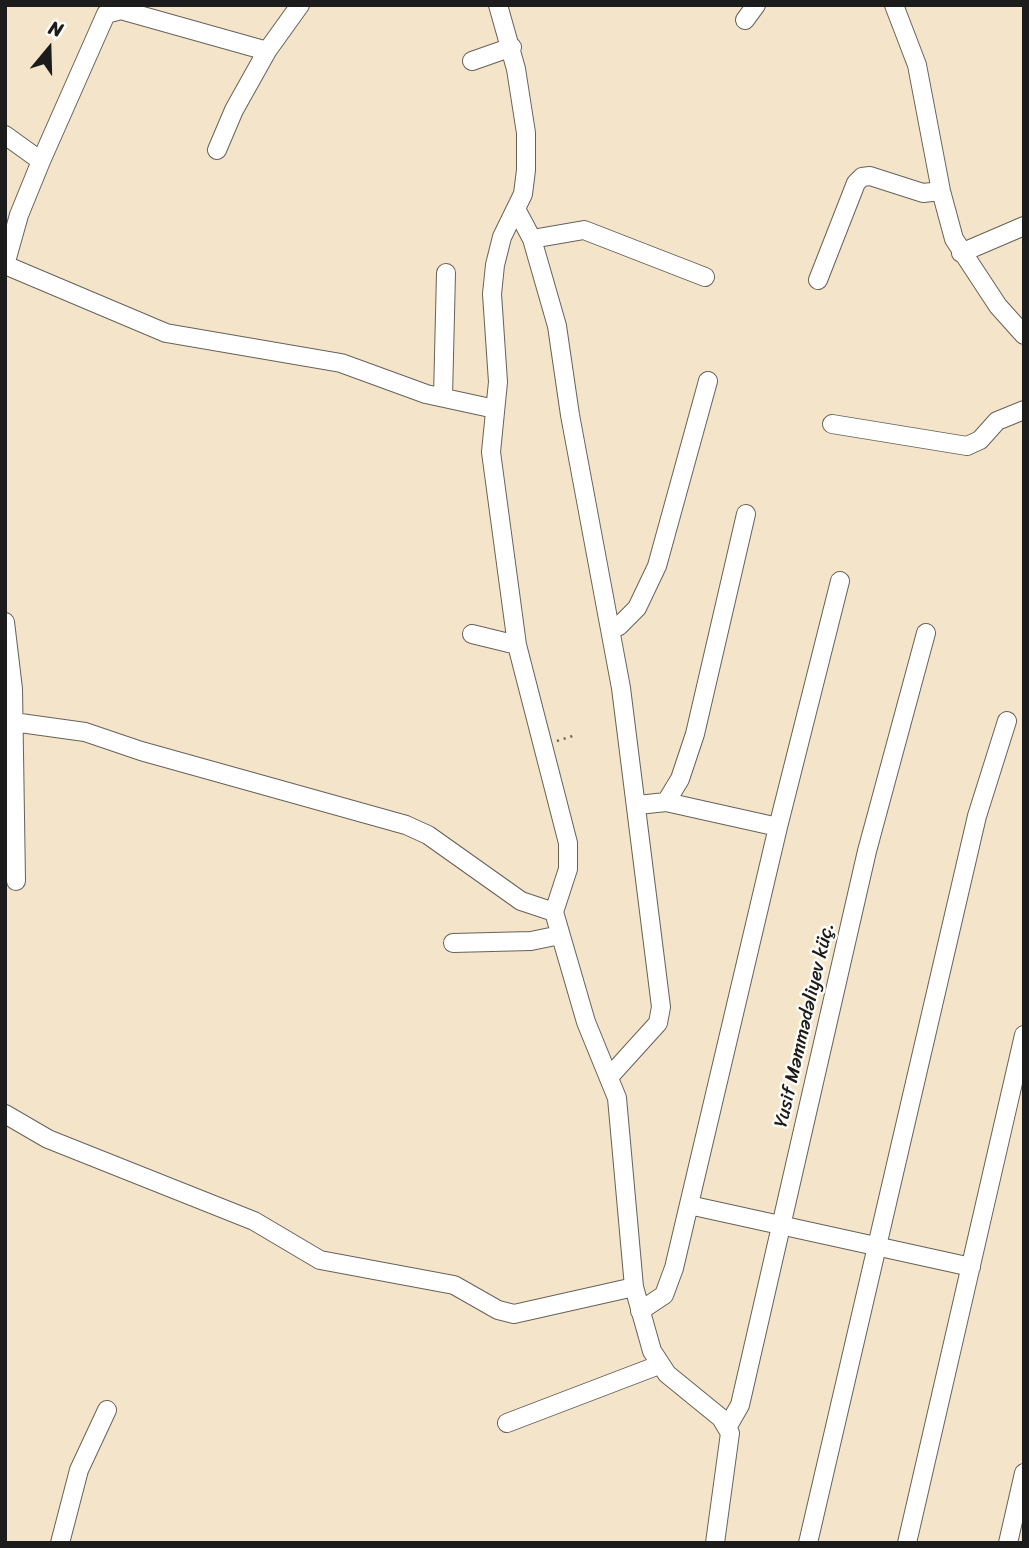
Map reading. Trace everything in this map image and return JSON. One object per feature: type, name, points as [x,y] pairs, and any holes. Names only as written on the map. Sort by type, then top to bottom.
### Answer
[{"type":"street","points":[[217,150],[234,110],[267,51],[300,5]]},
{"type":"street","points":[[498,5],[512,47],[526,133],[525,186],[502,237],[495,265],[492,294],[498,382],[491,452],[517,645],[544,746],[569,857],[554,912],[586,1022],[610,1076],[621,1121],[634,1287],[640,1311],[659,1364],[728,1426]]},
{"type":"street","points":[[745,20],[756,5]]},
{"type":"street","points":[[894,5],[917,65],[941,191],[954,239],[998,306],[1024,335]]},
{"type":"street","points":[[267,51],[113,10],[100,22],[41,161],[19,215],[5,265],[166,333],[266,352],[330,360],[443,397],[495,409]]},
{"type":"street","points":[[472,61],[512,47]]},
{"type":"street","points":[[5,135],[41,161]]},
{"type":"street","points":[[818,280],[856,183],[862,177],[870,176],[911,190],[941,191]]},
{"type":"street","points":[[516,209],[532,239],[557,326],[570,415],[611,630],[638,805],[661,1014],[658,1023],[610,1076]]},
{"type":"street","points":[[961,253],[1024,226]]},
{"type":"street","points":[[532,239],[584,230],[705,277]]},
{"type":"street","points":[[443,397],[446,273]]},
{"type":"street","points":[[611,630],[619,626],[637,608],[657,566],[708,381]]},
{"type":"street","points":[[832,424],[967,446],[980,440],[997,421],[1024,410]]},
{"type":"street","points":[[666,802],[680,779],[695,734],[746,514]]},
{"type":"street","points":[[640,1311],[659,1300],[670,1285],[778,827],[840,581]]},
{"type":"street","points":[[5,622],[13,722],[16,881]]},
{"type":"street","name":"Yusif Məmmədəliyev küç.","points":[[715,1543],[730,1439],[728,1426],[740,1405],[867,851],[926,633]]},
{"type":"street","points":[[472,634],[517,645]]},
{"type":"street","points":[[808,1543],[879,1247],[977,816],[1007,721]]},
{"type":"street","points":[[13,722],[85,732],[129,747],[406,825],[428,835],[521,901],[554,912]]},
{"type":"street","points":[[638,805],[666,802],[778,827]]},
{"type":"street","points":[[453,943],[531,941],[560,935]]},
{"type":"street","points":[[907,1543],[1024,1035]]},
{"type":"street","points":[[5,1114],[48,1139],[254,1221],[320,1260],[447,1283],[498,1310],[514,1314],[634,1287]]},
{"type":"street","points":[[689,1205],[971,1267]]},
{"type":"street","points":[[507,1423],[659,1364]]},
{"type":"street","points":[[60,1543],[79,1470],[107,1410]]},
{"type":"street","points":[[1008,1543],[1024,1473]]},
{"type":"path","points":[[544,746],[576,735]]}]
